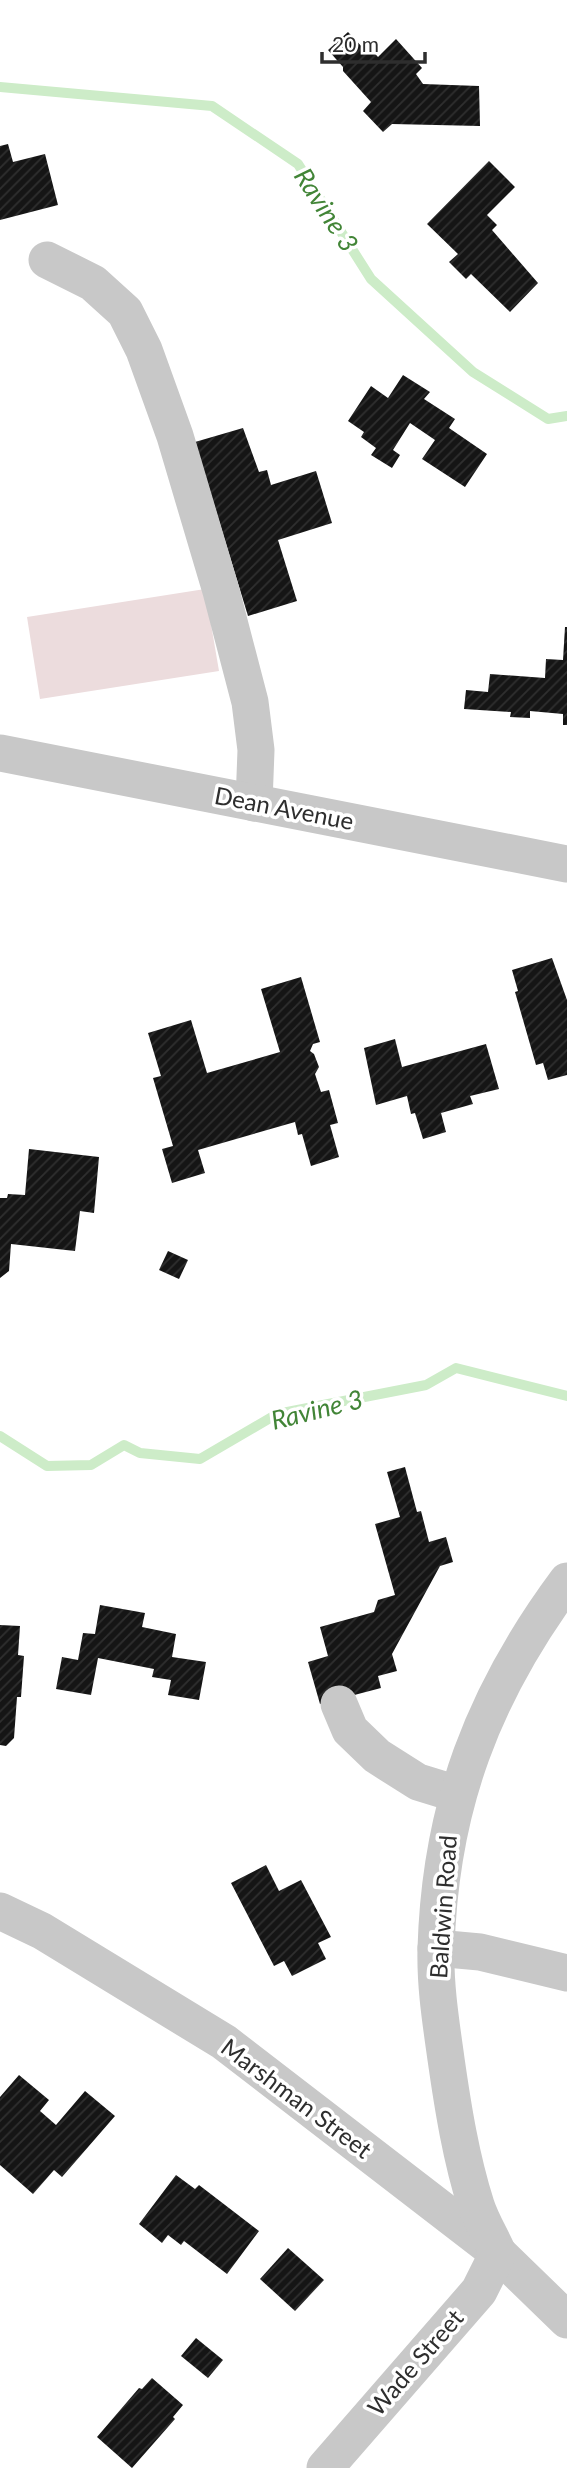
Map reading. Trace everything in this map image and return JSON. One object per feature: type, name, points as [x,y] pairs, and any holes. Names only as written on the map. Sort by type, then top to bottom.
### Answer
[{"type":"street","points":[[47,260],[93,283],[125,312],[144,350],[175,436],[221,591],[250,702],[256,750],[254,803]]},
{"type":"street","name":"Dean Avenue","points":[[0,753],[567,864]]},
{"type":"street","name":"Baldwin Road","points":[[498,2253],[477,2206],[454,2114],[438,2002],[436,1948],[445,1845],[457,1794],[475,1741],[510,1667],[533,1626],[561,1602]]},
{"type":"street","points":[[339,1704],[350,1730],[377,1756],[418,1782],[457,1794]]},
{"type":"street","name":"Marshman Street","points":[[0,1911],[42,1931],[223,2042],[498,2253],[567,2320]]},
{"type":"street","points":[[436,1948],[480,1952],[567,1973]]},
{"type":"street","name":"Wade Street","points":[[325,2468],[479,2291],[498,2253]]},
{"type":"shaded area","points":[[205,589],[219,671],[40,699],[27,617]]},
{"type":"building","points":[[348,32],[365,50],[369,47],[378,57],[396,39],[422,68],[416,74],[423,84],[479,86],[480,126],[392,124],[383,132],[363,111],[371,102],[328,50]]},
{"type":"building","points":[[8,144],[13,162],[45,154],[58,205],[0,220],[0,146]]},
{"type":"building","points":[[489,161],[515,187],[487,215],[497,225],[492,230],[538,283],[510,312],[471,274],[466,279],[449,262],[458,254],[427,224]]},
{"type":"building","points":[[403,375],[430,392],[424,399],[455,419],[449,428],[487,454],[465,487],[422,459],[435,440],[410,423],[393,450],[400,455],[392,468],[371,455],[376,448],[361,437],[364,432],[348,421],[371,386],[388,398]]},
{"type":"building","points":[[243,428],[259,472],[267,470],[271,485],[316,471],[332,523],[278,540],[297,601],[248,616],[195,442]]},
{"type":"building","points":[[565,627],[567,725],[563,725],[563,714],[530,711],[530,718],[510,717],[511,712],[464,709],[466,690],[488,692],[490,674],[545,678],[546,659],[563,660]]},
{"type":"building","points":[[552,958],[567,1000],[567,1075],[548,1080],[543,1063],[536,1065],[515,992],[518,991],[512,970]]},
{"type":"building","points":[[301,977],[320,1042],[313,1044],[310,1051],[319,1067],[315,1074],[321,1092],[329,1090],[338,1123],[330,1125],[339,1157],[311,1166],[302,1134],[298,1135],[295,1122],[198,1150],[205,1173],[172,1183],[162,1149],[173,1146],[153,1078],[161,1076],[148,1033],[191,1020],[207,1073],[280,1052],[261,989]]},
{"type":"building","points":[[395,1039],[402,1067],[486,1044],[499,1089],[470,1096],[473,1104],[441,1113],[446,1132],[423,1139],[415,1113],[411,1114],[407,1096],[376,1105],[364,1048]]},
{"type":"building","points":[[29,1149],[99,1157],[94,1213],[80,1211],[75,1251],[11,1244],[9,1271],[0,1278],[0,1198],[7,1198],[8,1194],[25,1195]]},
{"type":"building","points":[[168,1251],[188,1260],[179,1279],[159,1270]]},
{"type":"building","points":[[405,1467],[417,1512],[421,1511],[429,1542],[446,1537],[453,1562],[440,1566],[392,1654],[397,1671],[378,1676],[381,1688],[320,1704],[308,1662],[328,1656],[320,1627],[374,1612],[378,1600],[395,1595],[375,1524],[400,1517],[387,1472]]},
{"type":"building","points":[[100,1605],[145,1613],[142,1627],[176,1634],[172,1657],[206,1662],[199,1700],[168,1695],[171,1680],[152,1677],[154,1669],[98,1658],[91,1695],[56,1689],[62,1657],[78,1660],[83,1633],[95,1634]]},
{"type":"building","points":[[0,1625],[20,1626],[18,1655],[24,1656],[14,1738],[6,1746],[0,1745]]},
{"type":"building","points":[[266,1865],[279,1891],[301,1880],[331,1937],[318,1943],[326,1959],[292,1976],[284,1961],[274,1966],[231,1883]]},
{"type":"building","points":[[19,2075],[49,2100],[40,2111],[56,2125],[85,2091],[115,2116],[62,2177],[54,2170],[33,2194],[0,2165],[0,2097]]},
{"type":"building","points":[[176,2175],[195,2189],[199,2185],[259,2231],[227,2274],[184,2241],[181,2245],[168,2235],[162,2243],[139,2224]]},
{"type":"building","points":[[288,2248],[324,2280],[295,2311],[260,2279]]},
{"type":"building","points":[[196,2338],[223,2360],[208,2378],[181,2356]]},
{"type":"building","points":[[152,2378],[183,2405],[173,2417],[175,2419],[132,2468],[97,2437],[139,2388],[142,2389]]},
{"type":"waterway","name":"Ravine 3","points":[[0,87],[212,106],[298,164],[371,279],[473,372],[548,419],[567,416]]},
{"type":"waterway","name":"Ravine 3","points":[[0,1436],[47,1466],[91,1465],[124,1445],[140,1453],[200,1459],[277,1414],[426,1385],[456,1368],[567,1396]]}]
